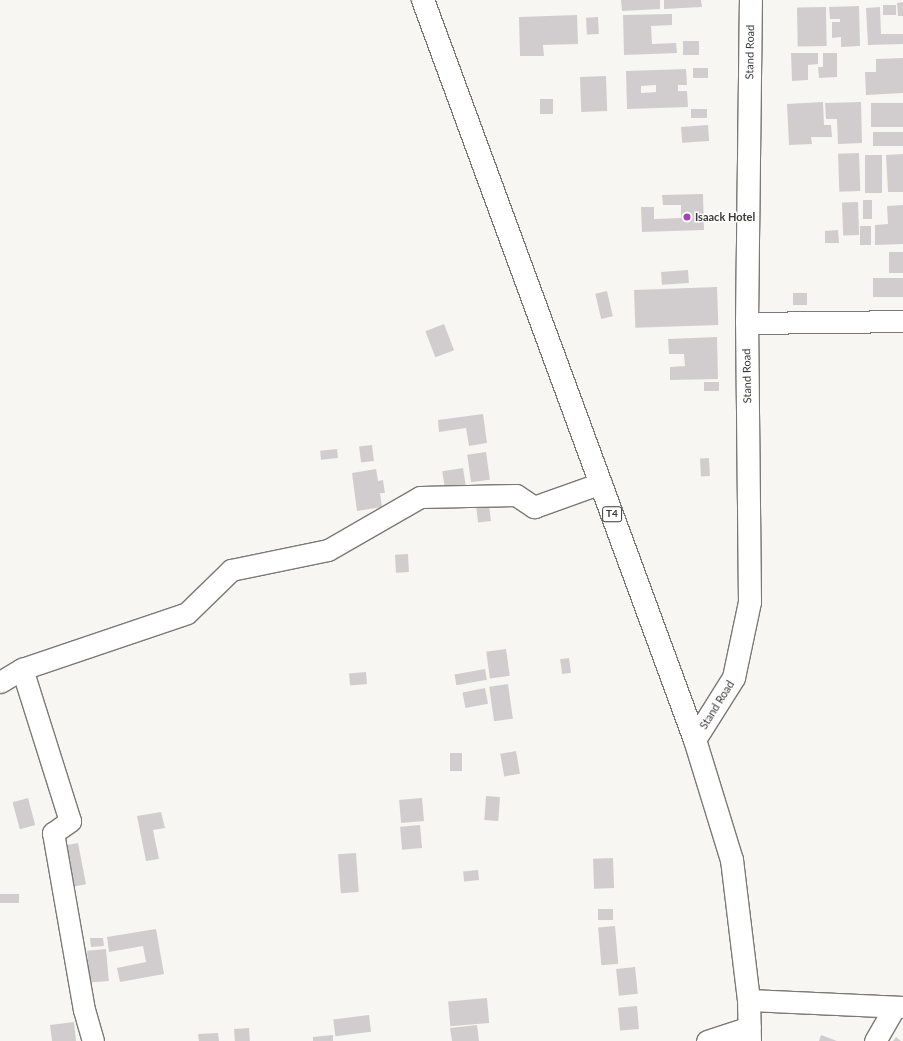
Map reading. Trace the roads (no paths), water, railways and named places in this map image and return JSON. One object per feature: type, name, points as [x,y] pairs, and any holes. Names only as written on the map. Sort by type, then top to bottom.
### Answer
[{"type":"main road","name":"T4","points":[[423,0],[695,740],[732,860],[749,1000],[750,1034]]},
{"type":"main road","name":"Stand Road","points":[[695,740],[734,678],[750,602],[747,324],[751,0]]},
{"type":"street","points":[[747,324],[903,321]]},
{"type":"street","points":[[0,682],[22,669],[187,613],[231,570],[328,550],[420,497],[516,495],[534,506],[601,483]]},
{"type":"street","points":[[22,669],[70,821],[53,833],[84,1010],[93,1041]]},
{"type":"street","points":[[749,1000],[899,1007]]},
{"type":"street","points":[[875,1041],[899,1007]]},
{"type":"street","points":[[707,1041],[750,1034]]},
{"type":"place","name":"Isaack Hotel","points":[[687,217]]}]
